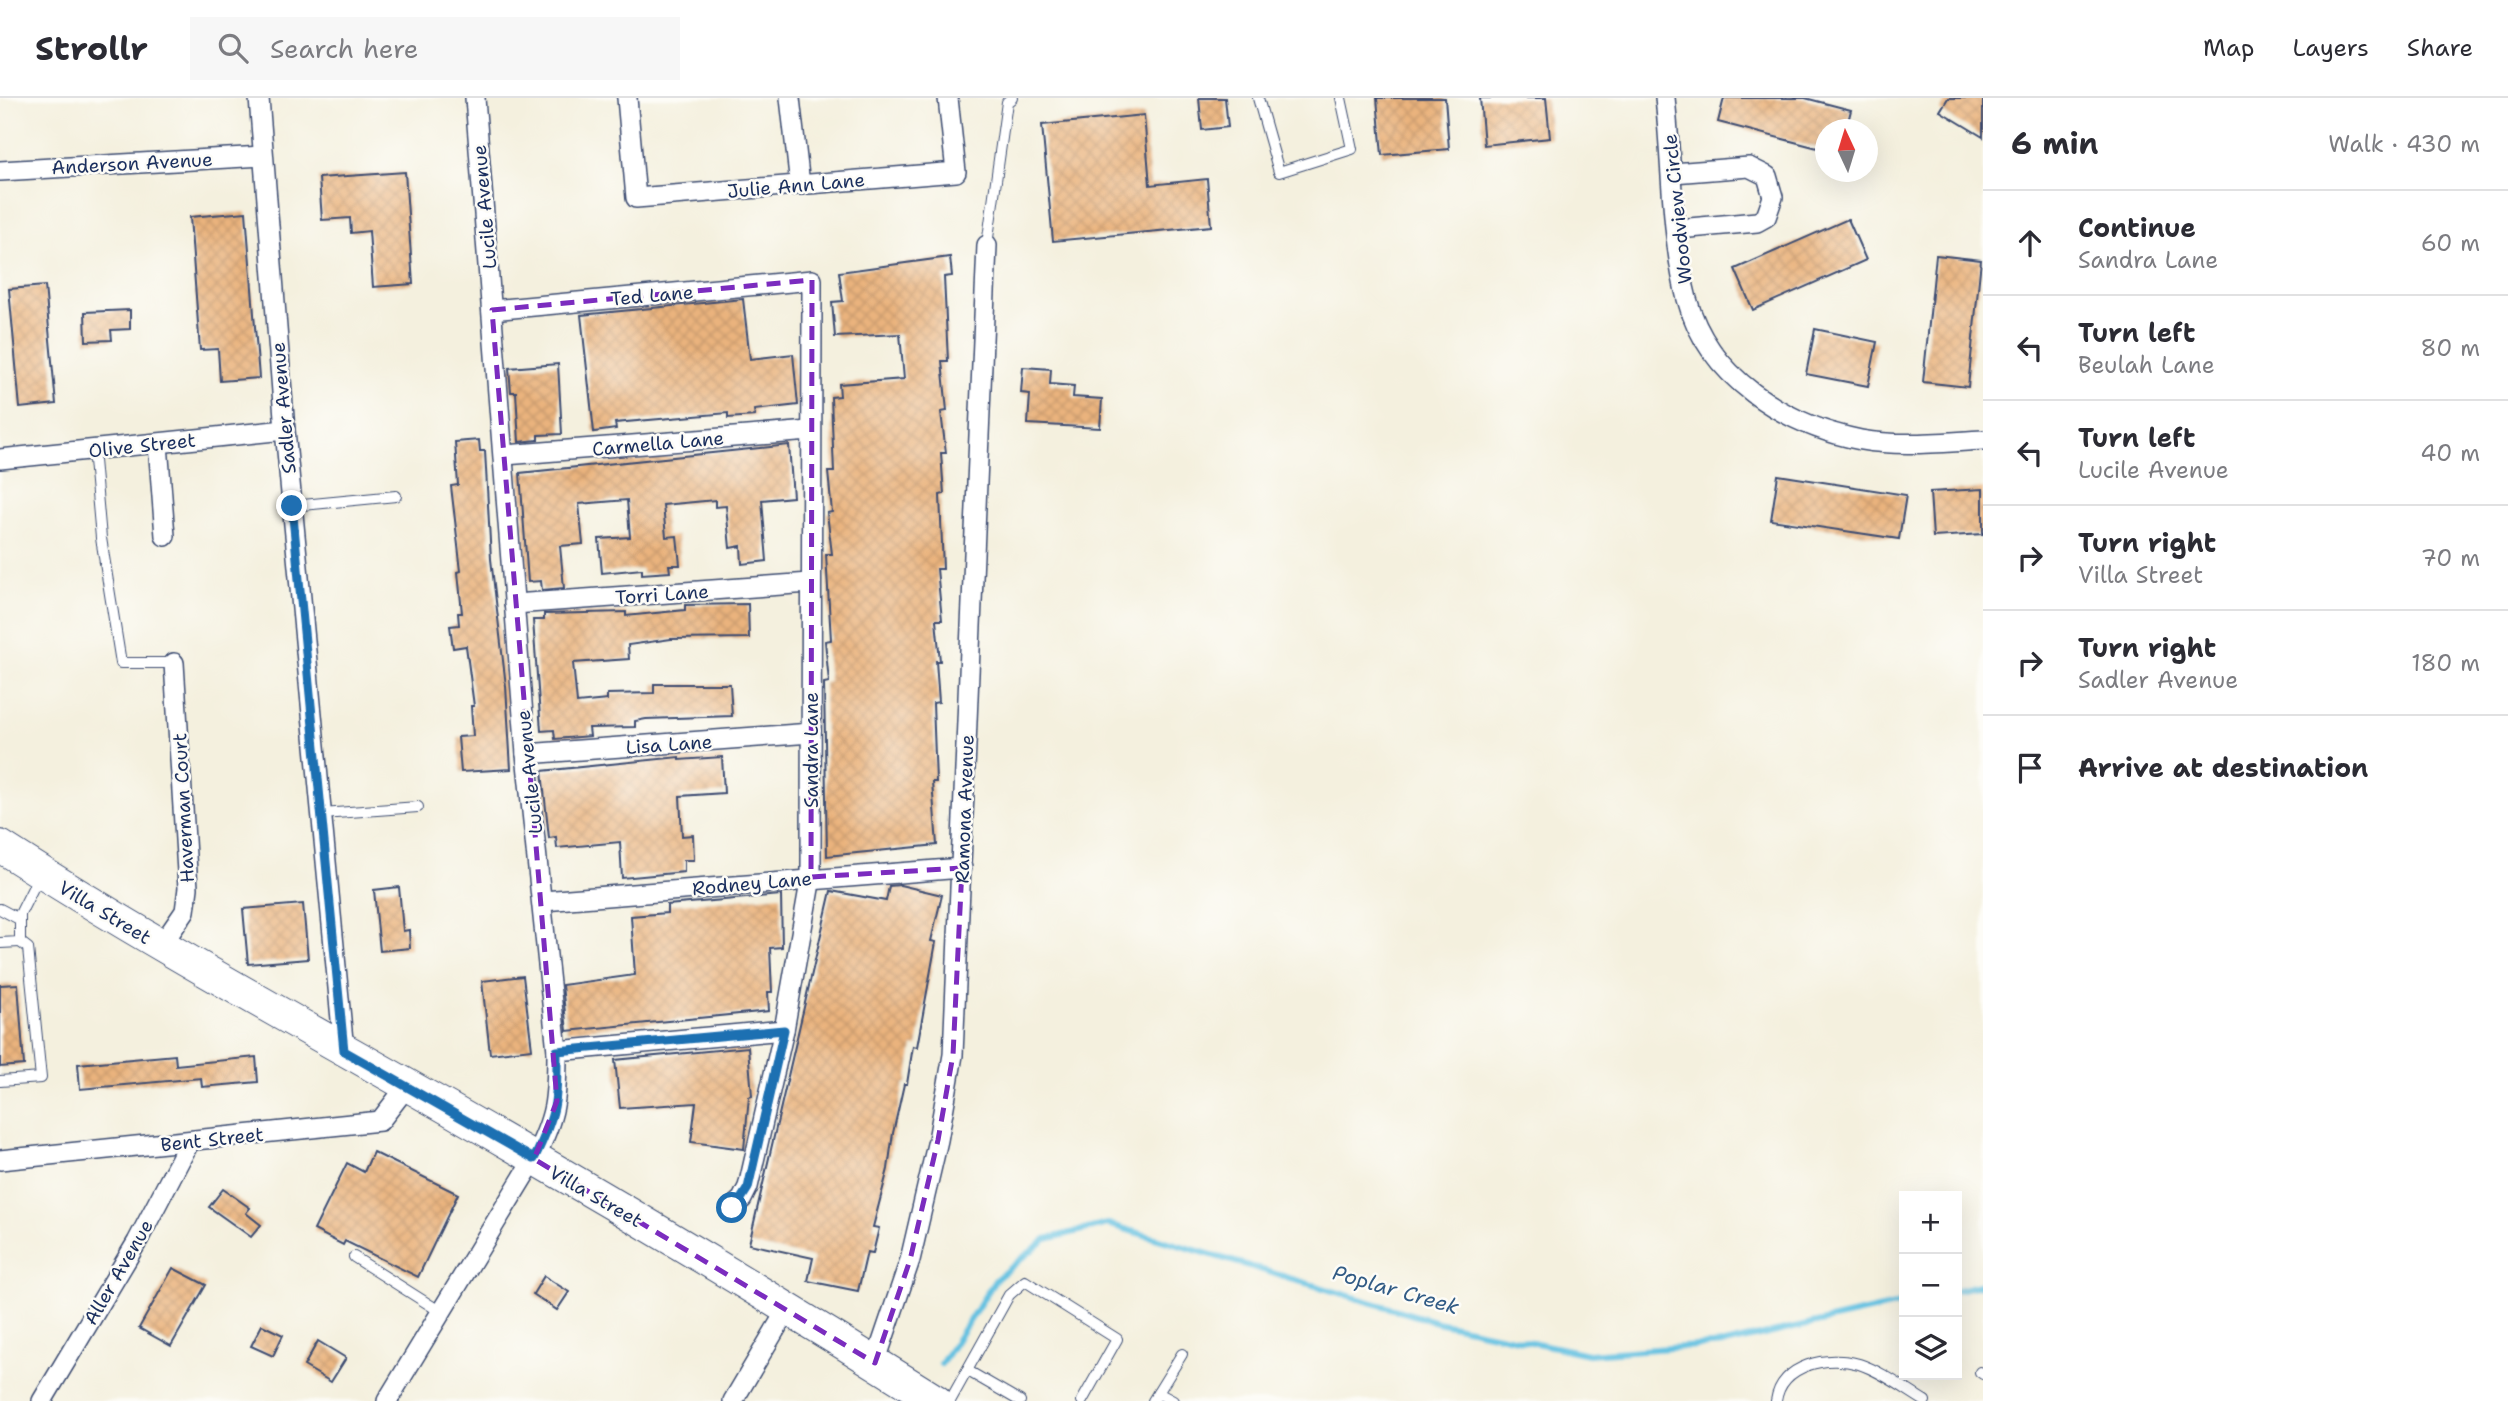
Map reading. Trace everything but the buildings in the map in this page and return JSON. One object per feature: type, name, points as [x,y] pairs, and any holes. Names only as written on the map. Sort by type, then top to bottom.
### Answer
[{"type":"main road","name":"Villa Street","points":[[0,846],[161,946],[408,1086],[788,1308],[936,1401]]},
{"type":"street","name":"Sadler Avenue","points":[[259,98],[285,430],[344,1051]]},
{"type":"street","name":"Lucile Avenue","points":[[387,1401],[534,1159],[553,1120],[557,1101],[557,1051],[526,754],[505,455],[475,98]]},
{"type":"street","name":"Julie Ann Lane","points":[[627,98],[636,198],[956,172],[948,98]]},
{"type":"street","points":[[790,98],[800,185]]},
{"type":"street","name":"Woodview Circle","points":[[1665,98],[1685,286],[1694,317],[1710,349],[1754,395],[1778,411],[1808,423],[1860,439],[1892,443],[1983,440]]},
{"type":"street","name":"Anderson Avenue","points":[[0,171],[263,156]]},
{"type":"street","points":[[1673,173],[1749,167],[1767,176],[1773,197],[1766,217],[1756,222],[1678,229]]},
{"type":"street","name":"Ramona Avenue","points":[[875,1363],[910,1260],[953,1055],[988,245]]},
{"type":"street","name":"Ted Lane","points":[[492,310],[812,280]]},
{"type":"street","name":"Sandra Lane","points":[[732,1208],[748,1188],[784,1030],[811,877],[812,280]]},
{"type":"street","name":"Olive Street","points":[[0,459],[285,430]]},
{"type":"street","name":"Carmella Lane","points":[[505,455],[810,431]]},
{"type":"street","points":[[158,444],[165,536]]},
{"type":"street","name":"Torri Lane","points":[[514,604],[810,583]]},
{"type":"street","name":"Haverman Court","points":[[161,946],[185,911],[188,888],[174,663]]},
{"type":"street","name":"Lisa Lane","points":[[526,754],[811,733]]},
{"type":"street","name":"Rodney Lane","points":[[543,901],[811,877],[962,868]]},
{"type":"street","points":[[557,1051],[784,1030]]},
{"type":"street","name":"Bent Street","points":[[0,1160],[380,1121],[408,1086]]},
{"type":"street","name":"Aller Avenue","points":[[42,1401],[138,1242],[191,1141]]},
{"type":"street","points":[[733,1401],[788,1308]]},
{"type":"lane","points":[[988,245],[1007,102],[1012,98]]},
{"type":"lane","points":[[1258,98],[1279,172],[1352,149],[1341,98]]},
{"type":"lane","points":[[93,449],[101,538],[121,663],[174,663]]},
{"type":"lane","points":[[292,506],[397,496]]},
{"type":"lane","points":[[321,814],[418,807]]},
{"type":"lane","points":[[0,1081],[41,1078],[19,919],[41,872]]},
{"type":"lane","points":[[0,909],[19,919]]},
{"type":"lane","points":[[0,943],[24,945]]},
{"type":"lane","points":[[354,1257],[441,1312]]},
{"type":"lane","points":[[950,1401],[1009,1295],[1025,1281],[1117,1339],[1082,1401]]},
{"type":"lane","points":[[1173,1401],[1156,1397],[1182,1354]]},
{"type":"lane","points":[[1776,1401],[1777,1390],[1798,1368],[1828,1361],[1859,1364],[1925,1401]]},
{"type":"lane","points":[[968,1371],[1020,1401]]},
{"type":"highlighted area","points":[[812,280],[811,877],[962,868],[953,1055],[938,1140],[910,1260],[875,1363],[534,1159],[557,1101],[492,310]]},
{"type":"waterway","name":"Poplar Creek","points":[[941,1364],[996,1279],[1046,1239],[1108,1224],[1437,1322],[1588,1354],[1724,1344],[1899,1304]]},
{"type":"waterway","name":"Poplar Creek","points":[[1962,1289],[1983,1284]]},
{"type":"route","points":[[292,506],[344,1051],[534,1159],[553,1120],[557,1101],[557,1051],[784,1030],[748,1188],[732,1208]]}]
